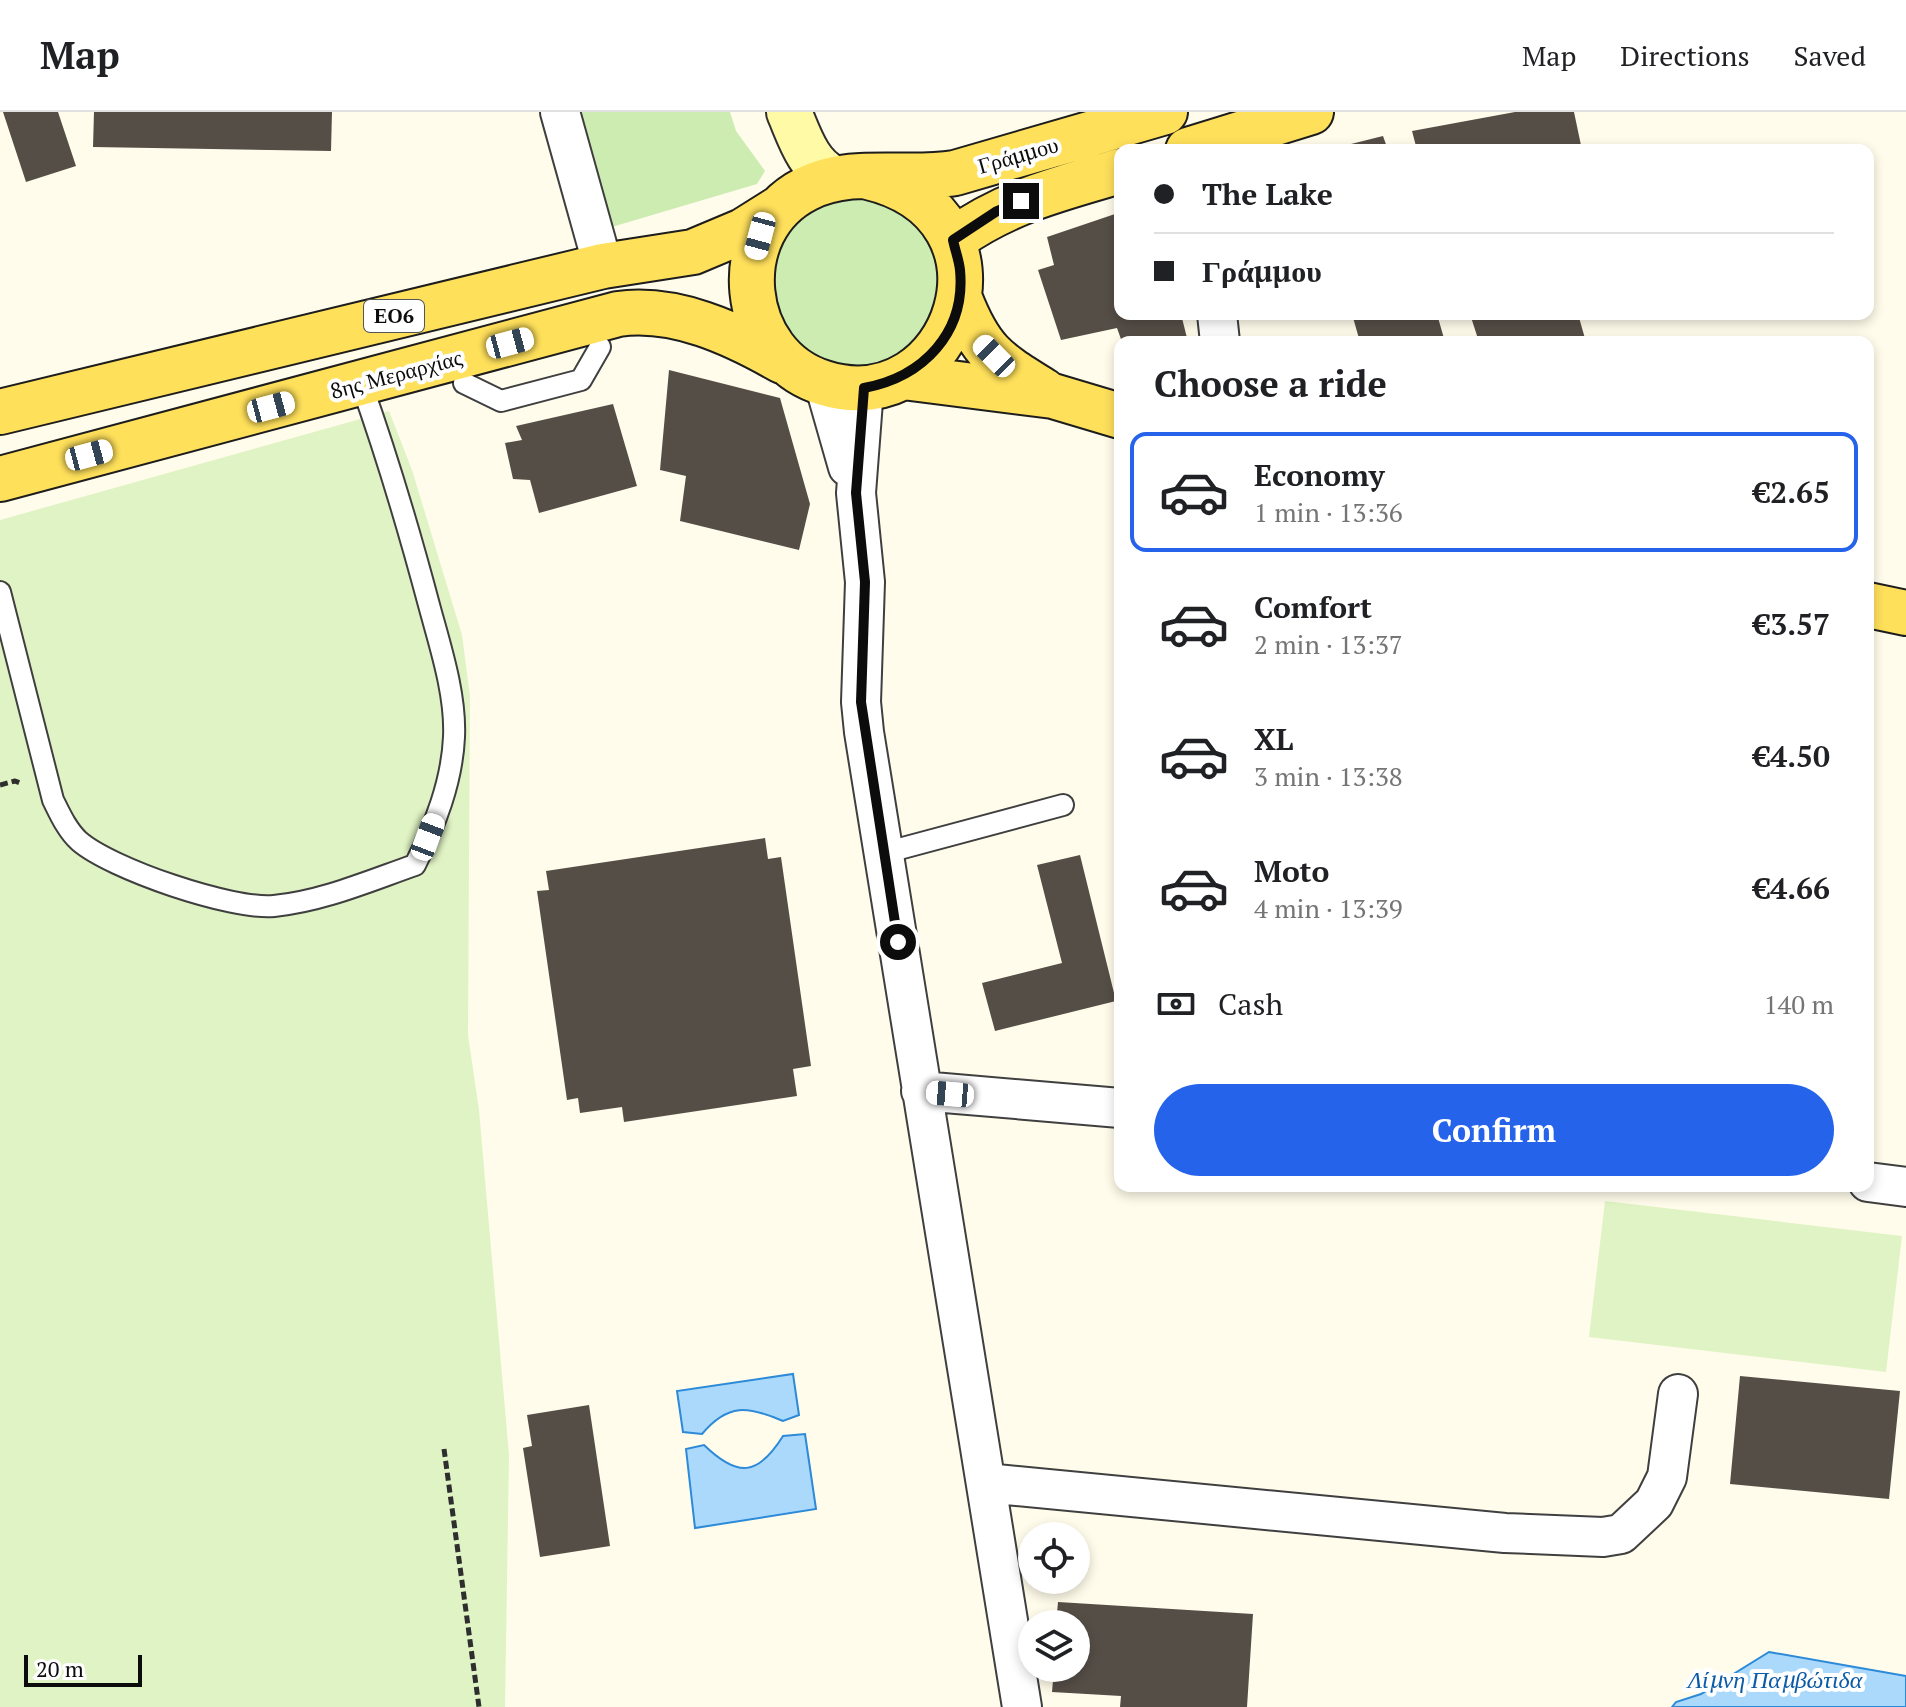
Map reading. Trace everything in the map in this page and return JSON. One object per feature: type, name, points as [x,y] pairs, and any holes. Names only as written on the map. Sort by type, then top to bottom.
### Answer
[{"type":"main road","points":[[789,112],[819,169],[851,178],[894,183],[919,197],[938,216],[953,240],[960,269],[960,299],[953,323],[924,363],[844,378]]},
{"type":"main road","name":"Γράμμου","points":[[844,378],[764,337],[752,304],[751,269],[760,236],[780,208],[805,189],[851,178],[931,177],[955,173],[1165,112]]},
{"type":"main road","points":[[1210,144],[1311,112]]},
{"type":"main road","name":"Γράμμου","points":[[953,240],[997,211],[1114,173]]},
{"type":"main road","name":"ΕΟ6","points":[[0,412],[603,266],[693,252],[726,240],[780,208]]},
{"type":"main road","points":[[960,299],[971,327],[1006,368],[1053,396],[1114,414]]},
{"type":"main road","name":"8ης Μεραρχίας","points":[[0,479],[618,314],[639,311],[663,314],[713,328],[844,378],[1053,396]]},
{"type":"main road","points":[[1874,606],[1906,613]]},
{"type":"street","points":[[560,112],[603,266]]},
{"type":"street","points":[[844,378],[865,582],[861,702],[1022,1707]]},
{"type":"street","points":[[921,1091],[1114,1107]]},
{"type":"street","points":[[1874,1183],[1906,1187]]},
{"type":"street","points":[[986,1483],[1505,1533],[1603,1537],[1621,1534],[1654,1503],[1667,1477],[1678,1394]]},
{"type":"lane","points":[[464,383],[501,401],[581,380],[600,347]]},
{"type":"lane","points":[[0,592],[53,800],[64,822],[79,840],[109,860],[212,899],[260,907],[311,900],[415,865],[444,795],[451,772],[455,734],[450,692],[437,633],[391,468],[361,383]]},
{"type":"lane","points":[[884,853],[1063,805]]},
{"type":"path","points":[[444,1449],[479,1707]]},
{"type":"green space","points":[[572,112],[730,112],[736,131],[765,171],[757,184],[605,229]]},
{"type":"green space","points":[[840,179],[930,214],[953,308],[884,381],[789,362],[761,235]]},
{"type":"green space","points":[[389,411],[412,470],[462,635],[470,696],[468,1035],[479,1110],[509,1455],[505,1707],[0,1707],[0,520]]},
{"type":"green space","points":[[1605,1201],[1902,1236],[1886,1372],[1589,1337]]},
{"type":"water","points":[[793,1374],[799,1415],[783,1421],[759,1412],[739,1410],[721,1417],[702,1434],[683,1432],[677,1391]]},
{"type":"water","points":[[805,1434],[816,1509],[695,1528],[686,1449],[704,1445],[727,1463],[747,1468],[765,1459],[783,1436]]},
{"type":"water","name":"Λίμνη Παμβώτιδα","points":[[1769,1652],[1906,1676],[1906,1707],[1672,1707],[1676,1702],[1701,1694]]},
{"type":"building","points":[[3,112],[58,112],[76,166],[26,182]]},
{"type":"building","points":[[94,112],[332,112],[331,151],[93,147]]},
{"type":"building","points":[[1515,112],[1574,112],[1581,144],[1415,144],[1412,131]]},
{"type":"building","points":[[1383,136],[1386,144],[1351,144]]},
{"type":"building","points":[[1114,214],[1114,320],[1182,320],[1186,336],[1120,336],[1117,328],[1061,340],[1038,270],[1054,265],[1047,237]]},
{"type":"building","points":[[1354,320],[1439,320],[1443,336],[1358,336]]},
{"type":"building","points":[[1472,320],[1580,320],[1584,336],[1477,336]]},
{"type":"building","points":[[669,370],[780,398],[810,504],[799,550],[680,521],[686,476],[660,470]]},
{"type":"building","points":[[613,404],[637,486],[539,513],[530,480],[513,479],[505,443],[522,440],[516,426]]},
{"type":"building","points":[[765,838],[768,859],[781,857],[811,1066],[793,1069],[797,1096],[624,1122],[622,1107],[580,1113],[578,1098],[567,1100],[537,891],[549,890],[546,871]]},
{"type":"building","points":[[1080,855],[1114,1001],[995,1031],[982,983],[1062,963],[1037,865]]},
{"type":"building","points":[[1740,1376],[1900,1391],[1889,1499],[1730,1484]]},
{"type":"building","points":[[589,1405],[610,1546],[540,1557],[523,1448],[532,1446],[527,1415]]},
{"type":"building","points":[[1058,1602],[1253,1614],[1247,1707],[1120,1707],[1121,1696],[1052,1692],[1053,1682],[1090,1682],[1090,1610],[1057,1610]]},
{"type":"route","points":[[898,942],[861,702],[865,582],[856,493],[864,388],[903,377],[924,363],[940,345],[953,323],[960,299],[960,269],[953,240],[997,211],[1021,201]]}]
